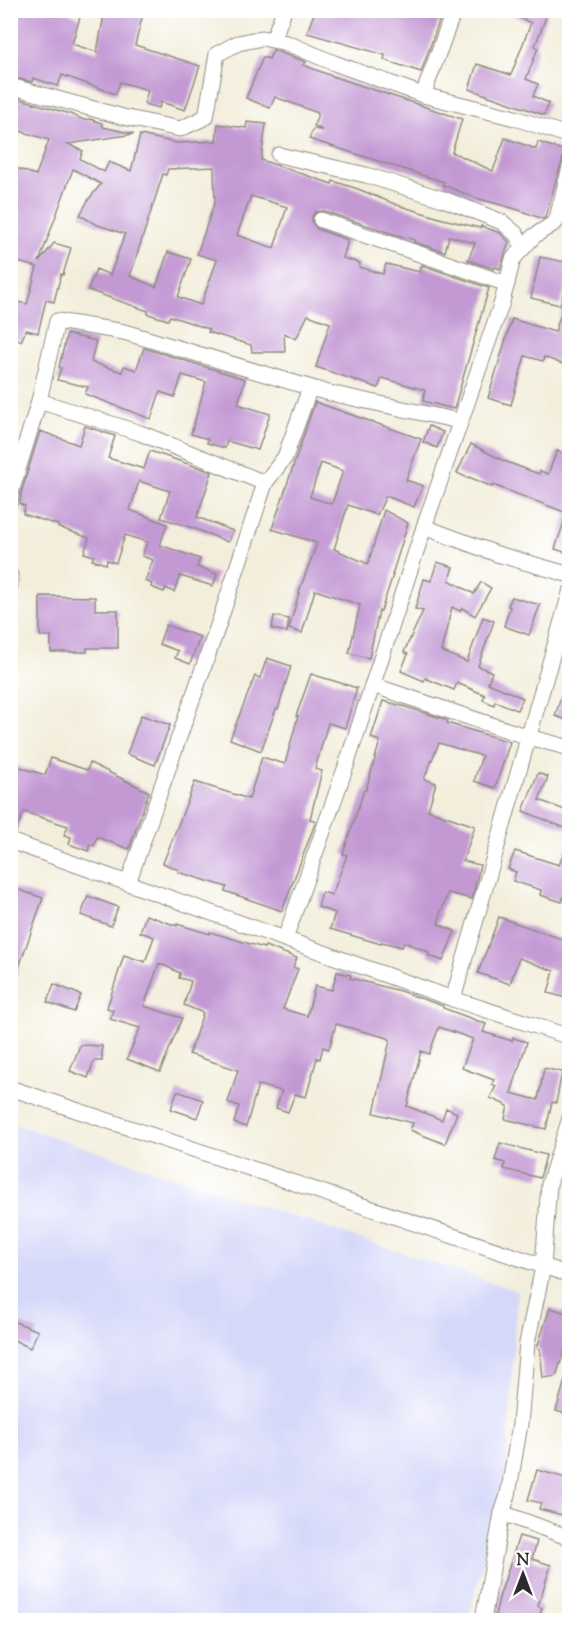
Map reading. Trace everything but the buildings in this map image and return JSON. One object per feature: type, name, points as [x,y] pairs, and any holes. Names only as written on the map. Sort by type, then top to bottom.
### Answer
[{"type":"street","points":[[273,40],[284,10]]},
{"type":"street","points":[[423,95],[454,10]]},
{"type":"street","points":[[10,86],[123,117],[180,129],[206,117],[217,54],[238,43],[262,38],[287,43],[334,63],[423,95],[515,118],[570,136]]},
{"type":"street","points":[[279,155],[366,175],[446,200],[502,222],[516,234],[524,247]]},
{"type":"street","points":[[285,939],[345,770],[459,421],[507,284],[513,259],[534,236],[556,222],[570,167]]},
{"type":"street","points":[[321,220],[507,284]]},
{"type":"street","points":[[10,502],[39,401],[57,321],[124,332],[310,388],[459,421]]},
{"type":"street","points":[[128,883],[220,620],[265,483],[285,457],[310,388]]},
{"type":"street","points":[[39,401],[140,433],[265,483]]},
{"type":"street","points":[[424,527],[497,554],[570,575]]},
{"type":"street","points":[[10,575],[10,586]]},
{"type":"street","points":[[453,999],[570,593]]},
{"type":"street","points":[[372,686],[528,737],[570,748]]},
{"type":"street","points":[[10,841],[453,999],[570,1037]]},
{"type":"street","points":[[10,1088],[570,1275]]},
{"type":"street","points":[[483,1620],[520,1424],[527,1343],[543,1267],[549,1184],[570,1118]]},
{"type":"street","points":[[502,1513],[570,1538]]},
{"type":"shaded area","points":[[11,1123],[517,1291],[506,1473],[468,1620],[11,1620]]}]
